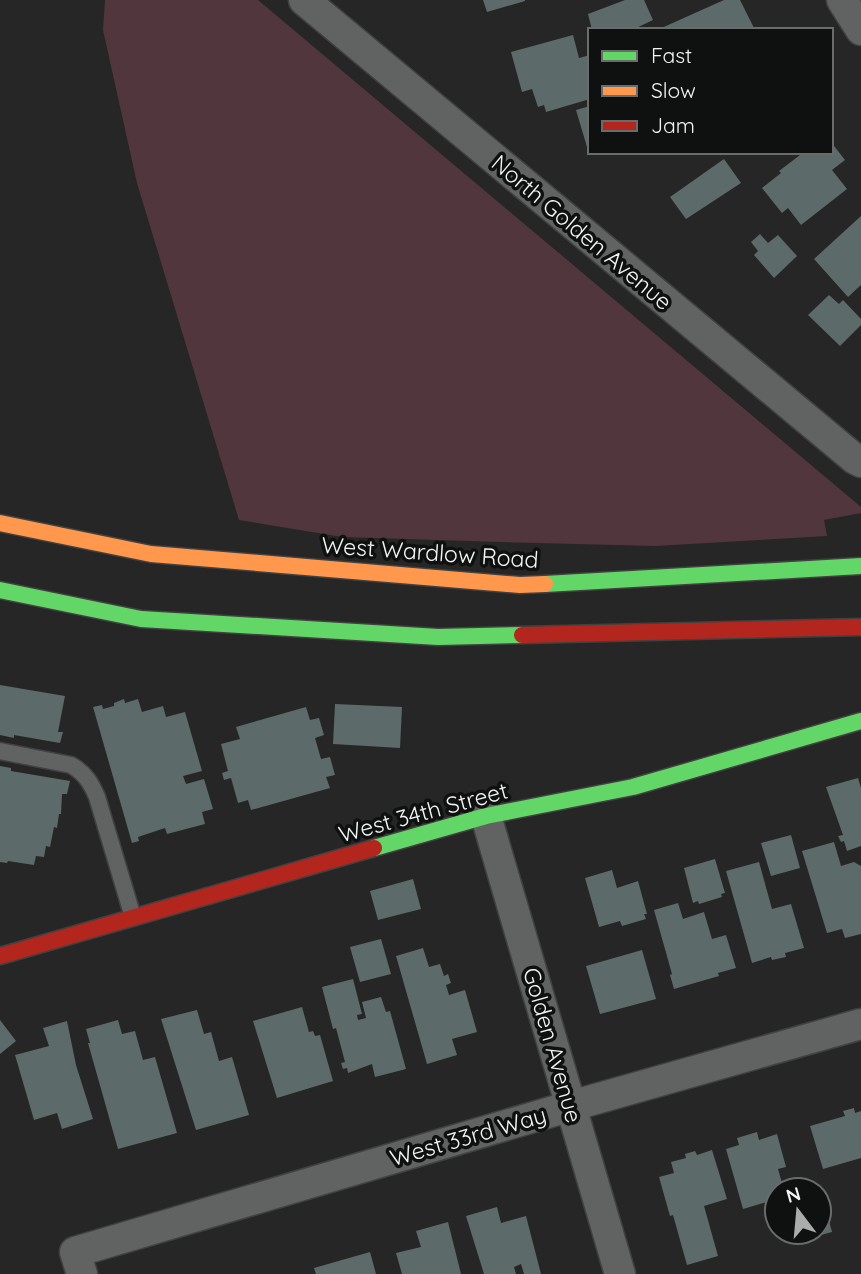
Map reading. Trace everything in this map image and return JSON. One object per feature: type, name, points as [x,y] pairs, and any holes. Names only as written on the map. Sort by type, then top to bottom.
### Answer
[{"type":"main road","name":"West Wardlow Road","points":[[0,523],[151,554],[520,585],[861,566]]},
{"type":"main road","points":[[0,590],[141,619],[438,637],[861,627]]},
{"type":"main road","name":"West 34th Street","points":[[0,956],[486,816],[633,787],[861,721]]},
{"type":"street","name":"North Golden Avenue","points":[[304,0],[861,462]]},
{"type":"street","points":[[842,0],[861,30]]},
{"type":"street","name":"Golden Avenue","points":[[486,816],[620,1274]]},
{"type":"street","name":"West 33rd Way","points":[[78,1263],[571,1106],[861,1024]]},
{"type":"lane","points":[[0,751],[71,765],[90,781],[133,917]]},
{"type":"shaded area","points":[[105,0],[258,0],[861,507],[861,513],[824,520],[827,536],[655,546],[342,537],[239,520],[137,183],[103,30]]},
{"type":"building","points":[[483,0],[525,0],[525,1],[487,12]]},
{"type":"building","points":[[625,0],[644,0],[653,20],[636,28],[592,28],[588,14]]},
{"type":"building","points":[[724,0],[740,0],[754,28],[661,28]]},
{"type":"building","points":[[573,35],[579,58],[588,56],[588,100],[546,112],[544,105],[538,107],[532,89],[522,92],[511,52]]},
{"type":"building","points":[[588,107],[587,147],[576,110]]},
{"type":"building","points":[[833,145],[845,160],[832,170],[847,189],[801,225],[788,208],[782,213],[762,188],[781,173],[779,171],[801,154],[833,154]]},
{"type":"building","points":[[724,159],[741,183],[686,219],[670,197]]},
{"type":"building","points":[[861,216],[861,285],[848,297],[814,259]]},
{"type":"building","points":[[760,234],[768,243],[778,235],[797,256],[774,278],[754,255],[758,251],[751,242]]},
{"type":"building","points":[[829,295],[839,304],[843,300],[861,319],[861,325],[840,346],[808,315]]},
{"type":"building","points":[[0,685],[65,696],[58,732],[63,732],[60,743],[0,735]]},
{"type":"building","points":[[124,699],[125,703],[138,699],[142,712],[163,706],[166,717],[185,712],[202,771],[183,776],[186,784],[204,779],[213,809],[202,812],[205,824],[167,834],[165,828],[138,837],[139,841],[132,843],[93,707],[102,705],[103,709]]},
{"type":"building","points":[[335,704],[402,707],[400,748],[333,744]]},
{"type":"building","points":[[306,707],[310,720],[319,718],[324,735],[315,738],[321,759],[330,757],[335,775],[326,777],[330,788],[251,810],[248,800],[238,803],[231,778],[224,780],[222,773],[228,771],[221,744],[240,739],[236,727]]},
{"type":"building","points":[[0,766],[11,768],[11,771],[70,781],[67,794],[62,794],[61,814],[57,828],[54,827],[50,847],[46,846],[44,857],[36,856],[34,865],[0,862]]},
{"type":"building","points":[[858,778],[861,788],[861,846],[847,851],[844,841],[841,842],[838,836],[843,835],[826,787]]},
{"type":"building","points":[[791,835],[800,868],[771,876],[761,843]]},
{"type":"building","points":[[834,842],[841,866],[854,862],[861,866],[861,934],[845,938],[842,929],[827,933],[802,851]]},
{"type":"building","points":[[715,859],[725,893],[721,894],[722,897],[699,904],[698,901],[693,903],[684,868]]},
{"type":"building","points":[[759,862],[772,909],[791,904],[804,948],[785,953],[786,957],[772,960],[771,957],[752,963],[726,871]]},
{"type":"building","points":[[612,870],[617,888],[638,881],[646,919],[622,926],[620,921],[599,927],[585,878]]},
{"type":"building","points":[[413,879],[421,909],[378,920],[370,891]]},
{"type":"building","points":[[678,903],[683,919],[704,912],[712,939],[726,935],[736,968],[718,973],[719,976],[674,989],[654,910]]},
{"type":"building","points":[[381,939],[391,974],[360,982],[350,947]]},
{"type":"building","points":[[423,948],[429,967],[440,964],[444,976],[448,974],[451,983],[446,985],[449,995],[465,990],[477,1032],[452,1039],[457,1055],[427,1064],[396,956]]},
{"type":"building","points":[[642,950],[656,999],[600,1014],[586,966]]},
{"type":"building","points":[[353,979],[362,1014],[357,1015],[358,1020],[366,1018],[362,1002],[381,997],[386,1012],[390,1011],[406,1069],[375,1077],[372,1064],[348,1073],[347,1068],[343,1069],[341,1063],[345,1062],[322,987]]},
{"type":"building","points":[[302,1007],[309,1032],[313,1031],[315,1036],[320,1035],[333,1081],[277,1098],[253,1021]]},
{"type":"building","points":[[197,1010],[204,1034],[211,1032],[219,1061],[232,1057],[249,1115],[196,1130],[161,1019]]},
{"type":"building","points":[[0,1020],[16,1041],[0,1054]]},
{"type":"building","points":[[118,1020],[122,1034],[135,1031],[143,1060],[155,1057],[177,1133],[118,1149],[86,1029]]},
{"type":"building","points":[[67,1021],[76,1065],[93,1119],[62,1129],[57,1113],[34,1120],[15,1055],[49,1046],[43,1028]]},
{"type":"building","points":[[854,1108],[855,1113],[861,1111],[861,1158],[823,1169],[810,1126],[845,1116],[843,1111]]},
{"type":"building","points":[[757,1132],[759,1140],[777,1134],[786,1167],[778,1169],[780,1176],[763,1176],[763,1203],[743,1209],[726,1149],[739,1145],[737,1138]]},
{"type":"building","points":[[712,1150],[727,1199],[704,1206],[718,1256],[687,1265],[659,1177],[674,1173],[671,1162],[686,1158],[685,1154],[695,1151],[697,1155]]},
{"type":"building","points":[[497,1207],[501,1223],[526,1216],[541,1274],[524,1274],[521,1264],[514,1267],[516,1274],[484,1274],[466,1216]]},
{"type":"building","points":[[448,1222],[461,1274],[402,1274],[396,1253],[421,1247],[416,1231]]},
{"type":"building","points":[[370,1252],[376,1274],[316,1274],[314,1268]]},
{"type":"traffic: fast","points":[[545,584],[861,566]]},
{"type":"traffic: fast","points":[[0,590],[141,619],[438,637],[522,635]]},
{"type":"traffic: fast","points":[[374,848],[486,816],[633,787],[861,721]]},
{"type":"traffic: slow","points":[[0,523],[151,554],[520,585],[545,584]]},
{"type":"traffic: jam","points":[[522,635],[861,627]]},
{"type":"traffic: jam","points":[[0,956],[374,848]]}]
